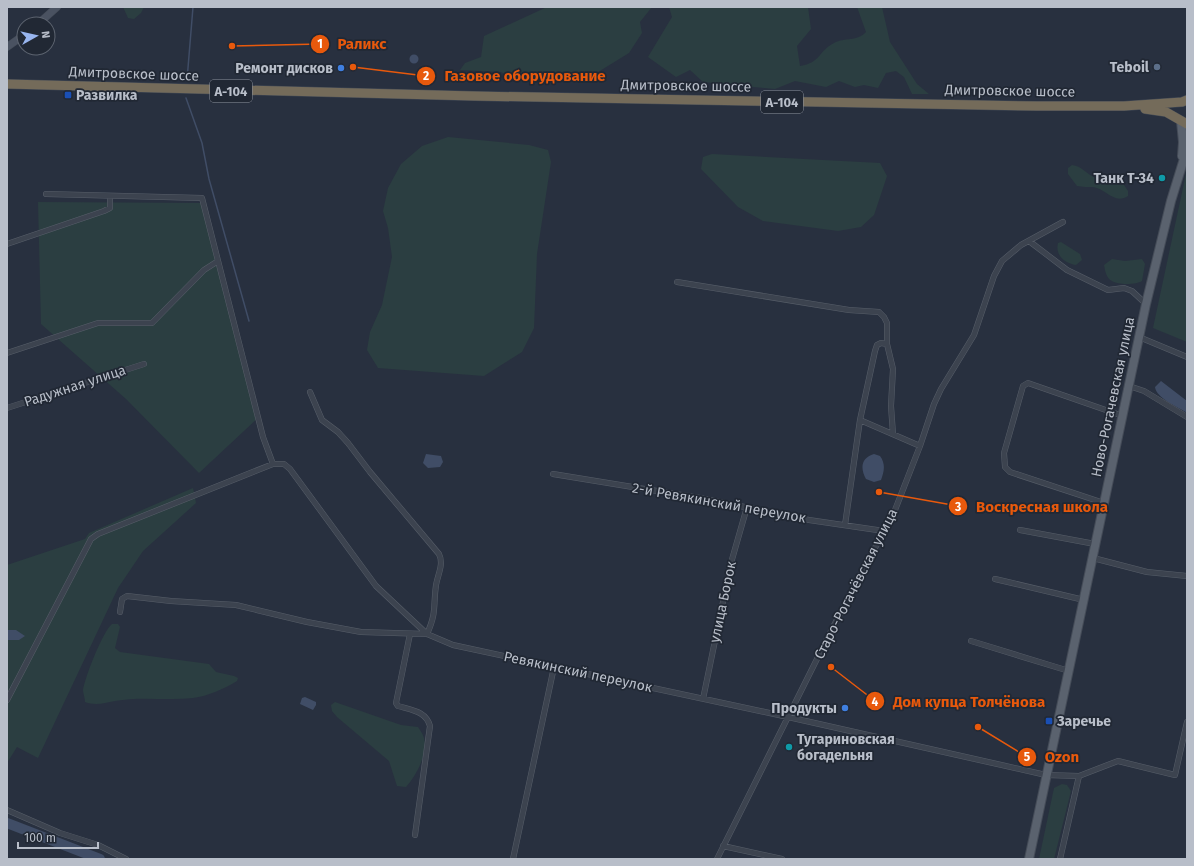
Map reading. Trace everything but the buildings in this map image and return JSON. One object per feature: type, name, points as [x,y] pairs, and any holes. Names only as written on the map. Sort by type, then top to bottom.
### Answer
[{"type":"highway","name":"Дмитровское шоссе","points":[[7,84],[474,96],[1029,106],[1124,106]]},
{"type":"highway","name":"А-104","points":[[1124,106],[1186,101]]},
{"type":"highway","name":"А-104","points":[[1182,121],[1176,110],[1186,101]]},
{"type":"highway","name":"А-104","points":[[1124,106],[1158,110],[1182,121]]},
{"type":"main road","points":[[1181,167],[1183,149],[1182,121]]},
{"type":"main road","points":[[1181,167],[1187,149]]},
{"type":"main road","name":"Ново-Рогачевская улица","points":[[1029,859],[1146,304],[1172,197],[1181,167]]},
{"type":"street","points":[[47,16],[58,7]]},
{"type":"street","points":[[7,47],[16,41]]},
{"type":"street","points":[[46,194],[202,198],[263,437],[273,464]]},
{"type":"street","points":[[7,244],[110,208],[110,196]]},
{"type":"street","name":"Старо-Рогачёвская улица","points":[[717,859],[831,631],[884,532],[905,488],[934,404],[941,389],[974,335],[1002,261],[1013,250],[1063,222]]},
{"type":"street","points":[[1029,241],[1067,270],[1108,290],[1124,288],[1132,291],[1146,304]]},
{"type":"street","points":[[7,353],[98,323],[152,323],[204,270],[218,261]]},
{"type":"street","points":[[677,282],[850,310],[879,312],[887,323],[888,344],[893,369],[891,406],[893,434]]},
{"type":"street","points":[[1139,337],[1187,357]]},
{"type":"street","points":[[846,525],[860,420],[875,351],[877,345],[881,343],[888,344]]},
{"type":"street","name":"Радужная улица","points":[[7,408],[144,364]]},
{"type":"street","points":[[1104,503],[1010,472],[1005,467],[1004,454],[1025,384],[1028,383],[1122,416]]},
{"type":"street","points":[[1129,386],[1144,391],[1187,417]]},
{"type":"street","points":[[7,700],[91,539],[98,534],[273,464],[284,464],[290,469],[371,581],[427,634],[435,611],[436,585],[441,563],[439,554],[370,472],[348,443],[338,432],[322,420],[310,392]]},
{"type":"street","points":[[860,420],[920,446]]},
{"type":"street","name":"2-й Ревякинский переулок","points":[[554,474],[884,532]]},
{"type":"street","name":"улица Борок","points":[[703,699],[731,563],[746,507]]},
{"type":"street","points":[[1020,530],[1096,544]]},
{"type":"street","points":[[1093,558],[1147,572],[1187,576]]},
{"type":"street","points":[[995,579],[1084,600]]},
{"type":"street","name":"Ревякинский переулок","points":[[120,612],[122,599],[127,596],[171,601],[236,605],[307,622],[361,632],[427,634],[453,645],[788,717],[1046,775],[1079,776]]},
{"type":"street","points":[[410,634],[396,703],[398,706],[423,714],[428,720],[430,726],[415,835]]},
{"type":"street","points":[[972,642],[1069,670]]},
{"type":"street","points":[[513,859],[554,667]]},
{"type":"street","points":[[1060,859],[1079,776],[1118,761],[1175,774],[1187,722]]},
{"type":"street","points":[[7,810],[60,833],[98,845],[126,859]]},
{"type":"street","points":[[723,846],[782,859]]},
{"type":"shaded area","points":[[123,7],[144,7],[141,13],[134,19],[128,18]]},
{"type":"shaded area","points":[[547,7],[652,7],[640,22],[642,33],[629,53],[590,77],[516,82],[501,72],[460,70],[465,63],[481,57],[484,36]]},
{"type":"shaded area","points":[[669,7],[808,7],[811,29],[797,46],[800,66],[812,62],[825,49],[834,43],[859,37],[866,32],[857,7],[882,7],[890,42],[917,84],[929,94],[912,94],[904,77],[896,71],[886,73],[878,88],[864,85],[855,87],[839,81],[826,87],[795,81],[775,89],[703,82],[690,70],[676,77],[648,57],[672,17]]},
{"type":"shaded area","points":[[448,137],[529,145],[548,150],[551,162],[537,254],[534,328],[522,352],[484,376],[378,368],[367,350],[370,332],[382,305],[392,257],[388,228],[383,211],[388,188],[401,164],[422,146]]},
{"type":"shaded area","points":[[712,154],[880,163],[887,176],[874,215],[861,227],[838,231],[763,221],[738,207],[701,169],[703,157]]},
{"type":"shaded area","points":[[1072,165],[1101,180],[1112,184],[1124,185],[1128,191],[1128,196],[1119,199],[1114,198],[1098,188],[1077,186],[1068,174],[1068,168]]},
{"type":"shaded area","points":[[1187,169],[1187,342],[1153,328]]},
{"type":"shaded area","points":[[38,202],[203,203],[229,294],[259,417],[199,473],[126,399],[41,324]]},
{"type":"shaded area","points":[[1061,242],[1080,254],[1082,260],[1076,265],[1061,258],[1057,247],[1058,243]]},
{"type":"shaded area","points":[[1112,259],[1125,261],[1142,259],[1145,264],[1142,281],[1127,284],[1110,280],[1106,274],[1104,265]]},
{"type":"shaded area","points":[[193,488],[196,503],[143,551],[118,588],[38,758],[17,747],[7,763],[7,640],[19,640],[7,630],[7,565],[85,539],[89,533]]},
{"type":"shaded area","points":[[112,624],[118,624],[120,627],[115,648],[120,652],[209,664],[216,672],[234,676],[238,678],[237,681],[216,692],[193,698],[134,699],[96,704],[85,702],[83,690],[87,675],[99,645],[108,628]]},
{"type":"shaded area","points":[[335,702],[401,725],[418,727],[424,738],[425,744],[423,758],[414,777],[406,787],[397,786],[389,761],[337,717],[332,711],[331,705]]},
{"type":"shaded area","points":[[1062,784],[1067,785],[1071,791],[1054,859],[1039,859],[1054,788]]},
{"type":"water","points":[[414,54],[419,59],[414,64],[409,59]]},
{"type":"water","points":[[1161,381],[1187,401],[1187,413],[1159,395],[1155,387]]},
{"type":"water","points":[[426,454],[441,456],[443,462],[440,467],[428,468],[423,463]]},
{"type":"water","points":[[874,454],[880,456],[884,468],[881,480],[874,482],[866,479],[862,467],[866,458]]},
{"type":"water","points":[[7,630],[16,630],[25,636],[19,640],[7,640]]},
{"type":"water","points":[[305,697],[316,702],[313,710],[300,704],[302,698]]},
{"type":"waterway","points":[[187,80],[193,7]]},
{"type":"waterway","points":[[186,98],[202,143],[209,179],[249,321]]},
{"type":"waterway","points":[[7,823],[100,859]]},
{"type":"place","name":"Раликс","points":[[232,46]]},
{"type":"place","name":"Газовое оборудование","points":[[353,67]]},
{"type":"place","name":"Teboil","points":[[1157,67]]},
{"type":"place","name":"Ремонт дисков","points":[[341,68]]},
{"type":"place","name":"Развилка","points":[[68,95]]},
{"type":"place","name":"Танк Т-34","points":[[1162,178]]},
{"type":"place","name":"Воскресная школа","points":[[879,492]]},
{"type":"place","name":"Дом купца Толчёнова","points":[[831,667]]},
{"type":"place","name":"Продукты","points":[[845,708]]},
{"type":"place","name":"Заречье","points":[[1049,721]]},
{"type":"place","name":"Ozon","points":[[978,727]]},
{"type":"place","name":"Тугариновская богадельня","points":[[789,747]]}]
